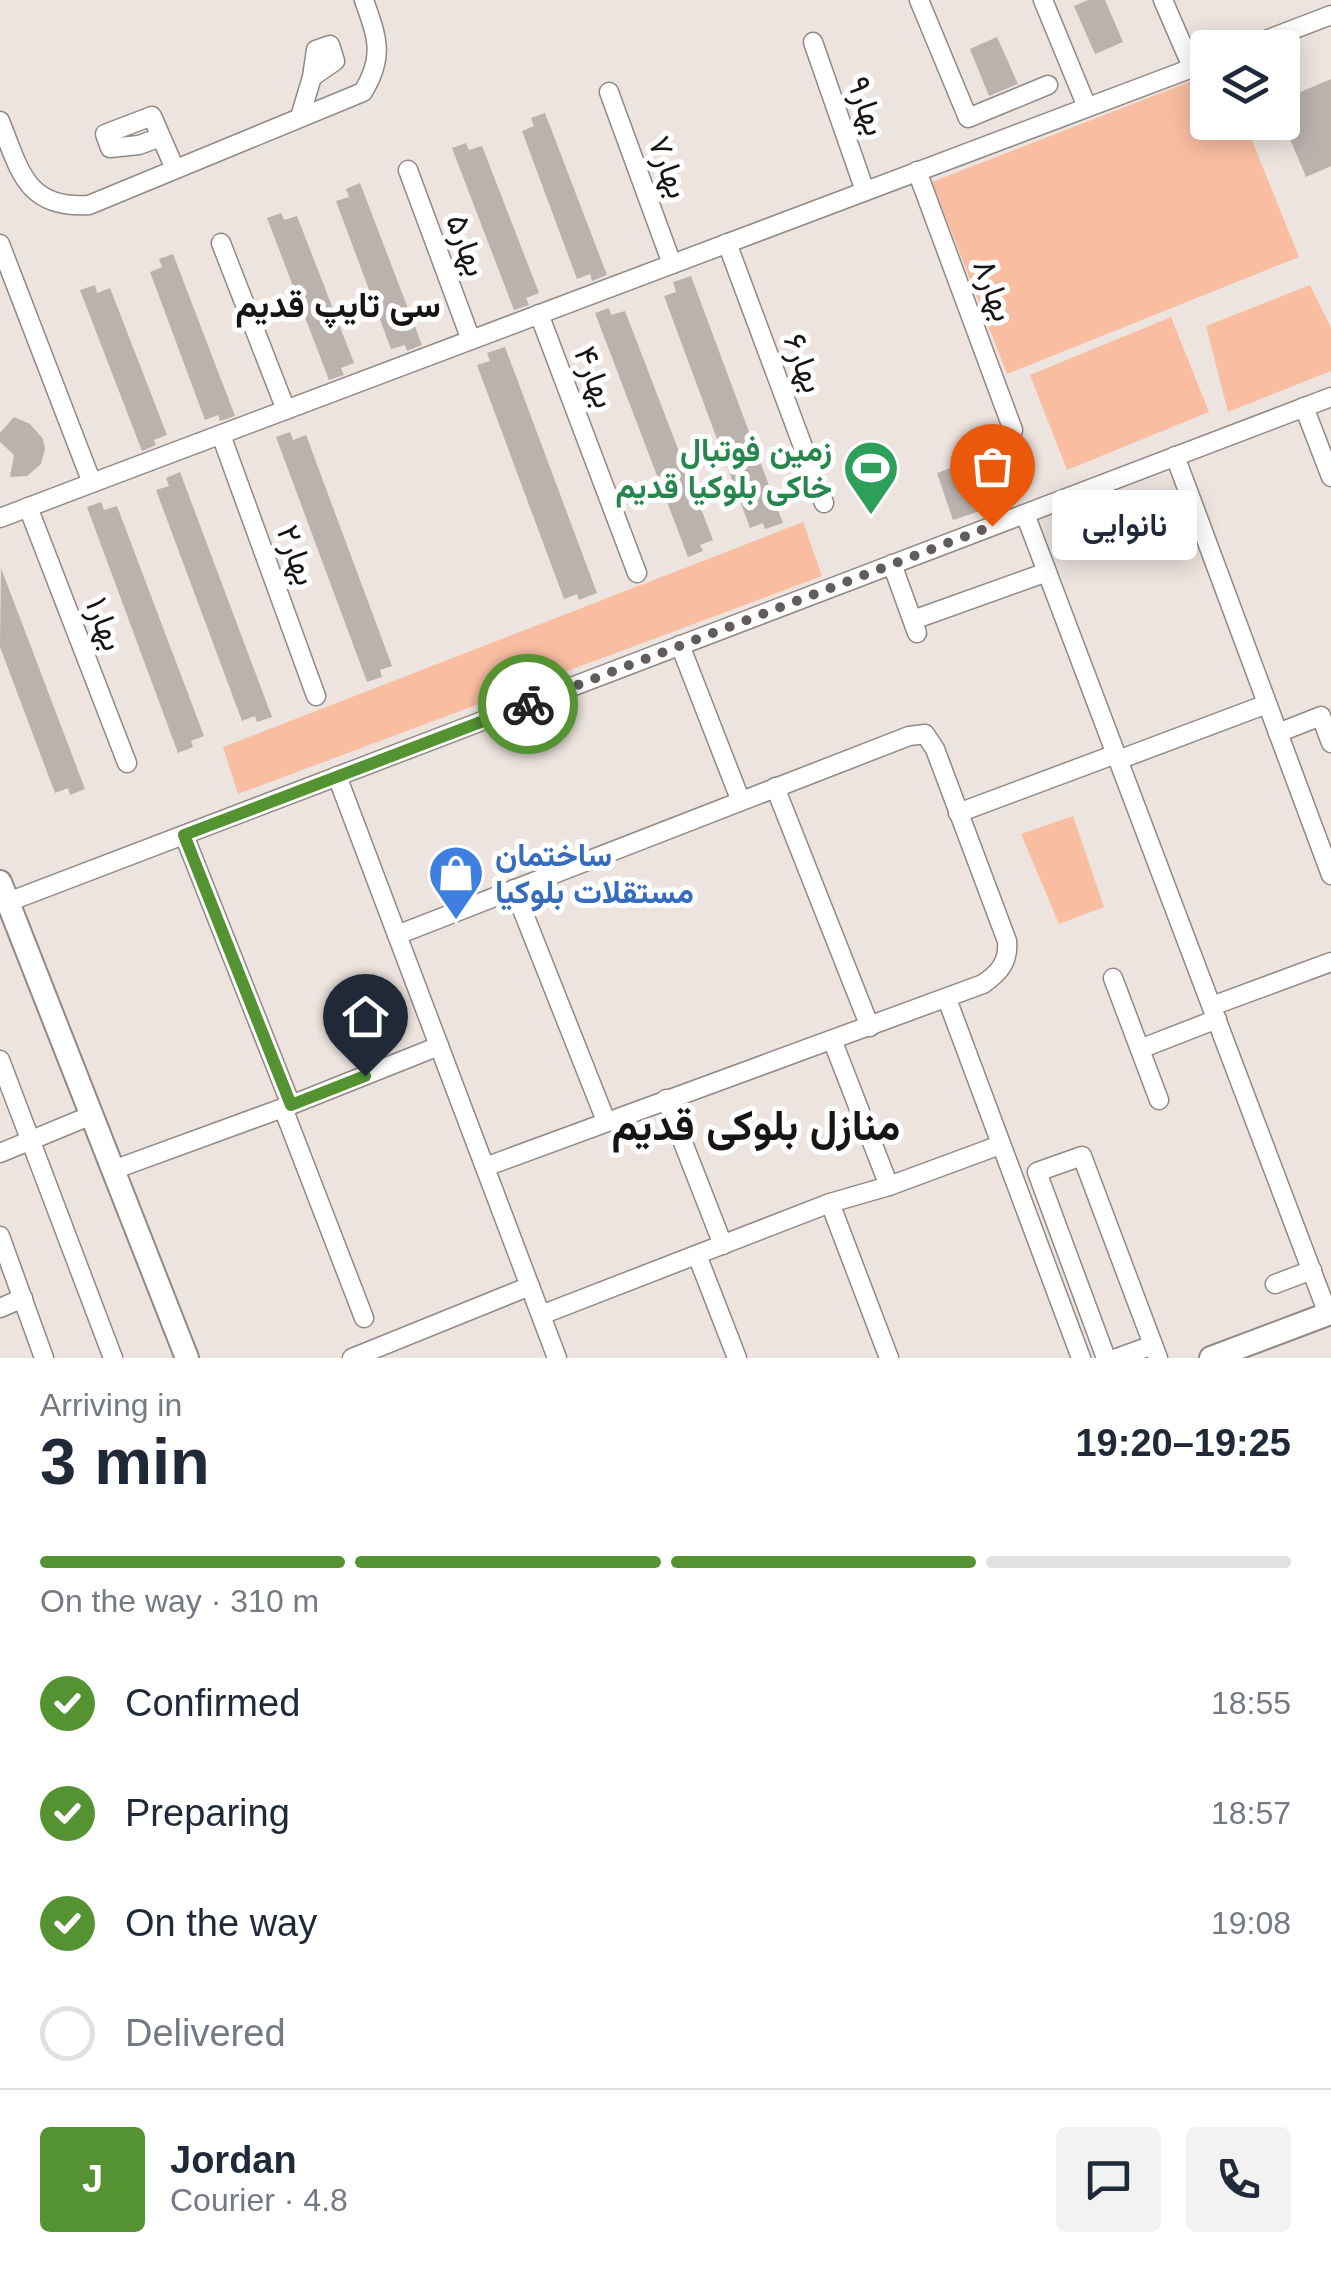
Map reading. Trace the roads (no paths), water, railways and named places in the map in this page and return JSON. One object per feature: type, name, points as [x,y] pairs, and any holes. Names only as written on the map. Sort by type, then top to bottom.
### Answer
[{"type":"street","points":[[0,121],[31,190],[51,203],[89,205],[363,92],[376,66],[378,39],[364,0]]},
{"type":"street","points":[[918,0],[968,118],[1048,86]]},
{"type":"street","points":[[1043,0],[1088,107]]},
{"type":"street","points":[[1163,0],[1190,47]]},
{"type":"street","points":[[1292,30],[1331,15]]},
{"type":"street","name":"بهار۹","points":[[813,42],[865,191]]},
{"type":"street","points":[[0,518],[1190,68]]},
{"type":"street","points":[[300,117],[312,77]]},
{"type":"street","name":"بهار۷","points":[[609,92],[672,264]]},
{"type":"street","points":[[161,137],[175,168]]},
{"type":"street","name":"بهار۵","points":[[408,170],[471,340]]},
{"type":"street","name":"بهار۸","points":[[918,171],[1013,430]]},
{"type":"street","points":[[221,242],[286,410]]},
{"type":"street","points":[[0,244],[92,483]]},
{"type":"street","name":"بهار۶","points":[[726,244],[824,503]]},
{"type":"street","name":"بهار۴","points":[[539,314],[637,572]]},
{"type":"street","points":[[187,1358],[4,892],[184,835],[1331,397]]},
{"type":"street","points":[[1304,407],[1331,477]]},
{"type":"street","name":"بهار۲","points":[[220,435],[316,696]]},
{"type":"street","points":[[1175,456],[1331,875]]},
{"type":"street","name":"بهار۱","points":[[28,507],[127,762]]},
{"type":"street","points":[[1025,514],[1330,1314],[1211,1358]]},
{"type":"street","points":[[892,564],[915,626],[1047,572]]},
{"type":"street","points":[[680,646],[740,799]]},
{"type":"street","points":[[958,813],[1268,704]]},
{"type":"street","points":[[1278,733],[1321,716],[1331,744]]},
{"type":"street","points":[[397,935],[909,736],[925,734],[935,749],[1008,952],[994,976],[947,999],[833,1042],[485,1167]]},
{"type":"street","points":[[337,776],[557,1358]]},
{"type":"street","points":[[775,787],[870,1027]]},
{"type":"street","points":[[184,835],[364,1318]]},
{"type":"street","points":[[514,889],[606,1122]]},
{"type":"street","points":[[1140,1048],[1331,962]]},
{"type":"street","points":[[1113,978],[1159,1100]]},
{"type":"street","points":[[947,999],[1080,1358]]},
{"type":"street","points":[[833,1042],[890,1186]]},
{"type":"street","points":[[113,1170],[439,1046]]},
{"type":"street","points":[[0,1060],[113,1358]]},
{"type":"street","points":[[666,1099],[722,1245]]},
{"type":"street","points":[[0,1153],[92,1115]]},
{"type":"street","points":[[541,1315],[830,1203],[890,1186],[1000,1145]]},
{"type":"street","points":[[1106,1358],[1037,1172],[1082,1156],[1155,1351],[1117,1358]]},
{"type":"street","points":[[830,1203],[889,1358]]},
{"type":"street","points":[[0,1236],[44,1358]]},
{"type":"street","points":[[697,1255],[737,1358]]},
{"type":"street","points":[[1275,1284],[1312,1270]]},
{"type":"street","points":[[352,1358],[390,1351],[530,1286]]},
{"type":"street","points":[[0,1308],[23,1298]]},
{"type":"place","name":"زمین فوتبال خاکی بلوکیا قدیم","points":[[871,517]]},
{"type":"place","name":"نانوایی","points":[[992,526]]},
{"type":"place","name":"ساختمان مستقلات بلوکیا","points":[[456,922]]},
{"type":"district","name":"سی تایپ قدیم","points":[[338,305]]},
{"type":"district","name":"منازل بلوکی قدیم","points":[[756,1125]]}]
